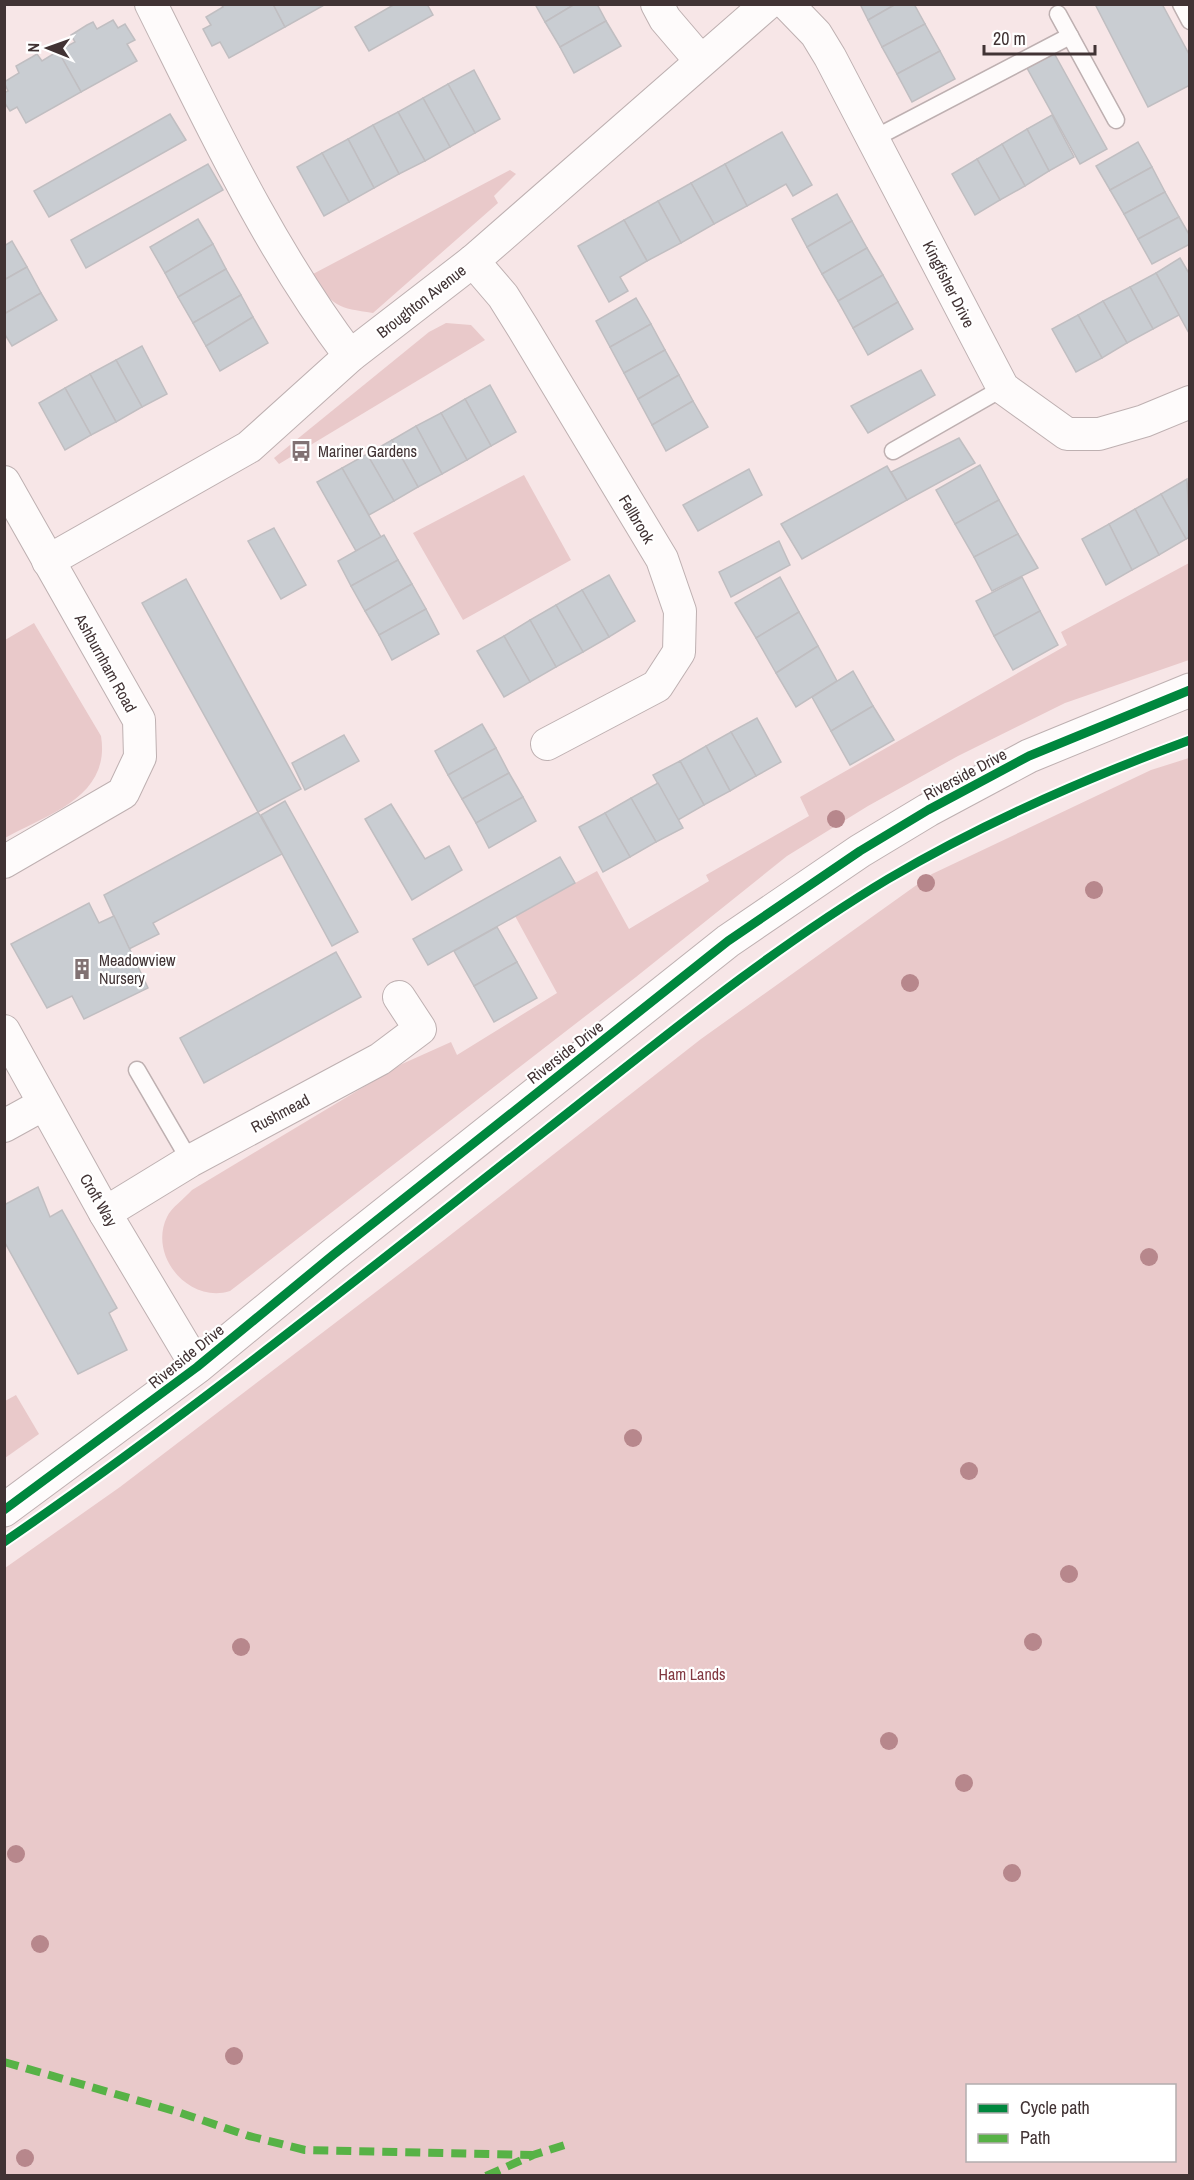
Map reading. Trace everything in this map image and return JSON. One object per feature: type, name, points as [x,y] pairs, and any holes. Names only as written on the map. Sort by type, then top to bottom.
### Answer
[{"type":"street","points":[[151,4],[222,146],[294,274],[313,307],[350,356]]},
{"type":"street","points":[[657,4],[665,19],[700,60]]},
{"type":"street","name":"Broughton Avenue","points":[[48,561],[249,447],[350,356],[473,261],[700,60],[767,4]]},
{"type":"street","name":"Kingfisher Drive","points":[[787,4],[816,34],[874,138],[1003,388],[1066,434],[1099,434],[1144,422],[1190,402]]},
{"type":"street","name":"Fellbrook","points":[[473,261],[513,312],[662,559],[680,611],[679,652],[657,686],[547,744]]},
{"type":"street","name":"Ashburnham Road","points":[[4,482],[139,720],[140,757],[123,793],[4,862]]},
{"type":"street","name":"Riverside Drive","points":[[4,1510],[197,1367],[333,1255],[728,941],[860,851],[1029,756],[1190,690]]},
{"type":"street","name":"Rushmead","points":[[105,1213],[190,1161],[380,1059],[420,1029],[399,997]]},
{"type":"street","name":"Croft Way","points":[[4,1031],[105,1213],[197,1367]]},
{"type":"street","points":[[4,1126],[44,1104]]},
{"type":"lane","points":[[1181,4],[1190,21]]},
{"type":"lane","points":[[1058,14],[1116,120]]},
{"type":"lane","points":[[874,138],[1070,36]]},
{"type":"lane","points":[[893,451],[1003,388]]},
{"type":"lane","points":[[137,1070],[190,1161]]},
{"type":"green space","points":[[510,170],[516,174],[494,196],[498,203],[373,313],[337,304],[319,285],[313,274]]},
{"type":"green space","points":[[446,323],[471,325],[485,340],[279,464],[274,458],[429,332]]},
{"type":"green space","points":[[524,475],[571,560],[463,620],[413,533]]},
{"type":"green space","points":[[1189,563],[1189,660],[1065,703],[958,756],[868,806],[787,856],[636,977],[230,1291],[215,1293],[200,1290],[187,1284],[176,1273],[163,1247],[163,1232],[169,1214],[192,1190],[402,1064],[451,1042],[457,1055],[557,993],[515,916],[597,871],[629,929],[709,881],[706,875],[809,816],[800,797],[1067,645],[1061,632]]},
{"type":"green space","points":[[34,623],[101,736],[102,757],[96,774],[86,789],[73,801],[5,838],[5,640]]},
{"type":"green space","name":"Ham Lands","points":[[1189,758],[1189,2175],[5,2175],[5,1568],[120,1487],[444,1240],[701,1039],[932,874],[1151,770]]},
{"type":"green space","points":[[16,1395],[39,1434],[5,1458],[5,1401]]},
{"type":"building","points":[[221,4],[273,4],[285,27],[229,58],[220,42],[212,46],[203,29],[211,25],[206,17],[223,7]]},
{"type":"building","points":[[273,4],[326,4],[285,27]]},
{"type":"building","points":[[395,4],[427,4],[433,15],[369,51],[355,27]]},
{"type":"building","points":[[535,4],[575,4],[545,22]]},
{"type":"building","points":[[575,4],[597,4],[606,21],[560,47],[545,22]]},
{"type":"building","points":[[860,4],[896,4],[868,20]]},
{"type":"building","points":[[896,4],[914,4],[925,24],[882,47],[868,20]]},
{"type":"building","points":[[1095,4],[1162,4],[1190,56],[1190,85],[1148,107]]},
{"type":"building","points":[[113,20],[118,28],[125,24],[135,40],[127,44],[137,61],[81,92],[58,51],[75,42],[71,35],[87,25],[93,22],[97,29]]},
{"type":"building","points":[[606,21],[621,46],[574,73],[560,47]]},
{"type":"building","points":[[925,24],[940,51],[897,74],[882,47]]},
{"type":"building","points":[[58,51],[81,92],[26,123],[17,107],[10,111],[4,102],[4,93],[8,91],[4,82],[19,73],[16,66],[37,54],[42,61]]},
{"type":"building","points":[[940,51],[955,79],[912,102],[897,74]]},
{"type":"building","points":[[1054,53],[1107,149],[1080,164],[1027,68]]},
{"type":"building","points":[[474,70],[500,119],[475,133],[448,84]]},
{"type":"building","points":[[448,84],[475,133],[450,147],[423,98]]},
{"type":"building","points":[[423,98],[450,147],[425,161],[398,112]]},
{"type":"building","points":[[398,112],[425,161],[399,174],[373,125]]},
{"type":"building","points":[[170,114],[186,140],[49,217],[34,191]]},
{"type":"building","points":[[1052,115],[1074,157],[1049,171],[1027,129]]},
{"type":"building","points":[[373,125],[399,174],[374,188],[348,139]]},
{"type":"building","points":[[1027,129],[1049,171],[1025,186],[1002,144]]},
{"type":"building","points":[[782,132],[812,185],[793,196],[786,184],[747,206],[725,164]]},
{"type":"building","points":[[348,139],[374,188],[349,202],[322,153]]},
{"type":"building","points":[[1138,142],[1152,167],[1110,190],[1096,166]]},
{"type":"building","points":[[1002,144],[1025,186],[1000,200],[977,159]]},
{"type":"building","points":[[322,153],[349,202],[324,216],[297,167]]},
{"type":"building","points":[[977,159],[1000,200],[975,215],[952,174]]},
{"type":"building","points":[[208,164],[223,190],[86,268],[71,240]]},
{"type":"building","points":[[725,164],[747,206],[714,224],[691,183]]},
{"type":"building","points":[[1152,167],[1165,192],[1124,214],[1110,190]]},
{"type":"building","points":[[691,183],[714,224],[681,243],[658,201]]},
{"type":"building","points":[[1165,192],[1179,217],[1138,239],[1124,214]]},
{"type":"building","points":[[837,194],[852,221],[807,247],[792,219]]},
{"type":"building","points":[[658,201],[681,243],[647,261],[624,220]]},
{"type":"building","points":[[1179,217],[1190,236],[1190,244],[1152,264],[1138,239]]},
{"type":"building","points":[[198,219],[213,244],[165,273],[150,247]]},
{"type":"building","points":[[624,220],[647,261],[620,277],[628,291],[609,302],[578,246]]},
{"type":"building","points":[[852,221],[867,248],[822,274],[807,247]]},
{"type":"building","points":[[12,241],[27,267],[4,280],[4,246]]},
{"type":"building","points":[[213,244],[226,269],[178,297],[165,273]]},
{"type":"building","points":[[867,248],[883,275],[838,301],[822,274]]},
{"type":"building","points":[[1180,258],[1190,275],[1190,335],[1156,273]]},
{"type":"building","points":[[27,267],[41,293],[4,314],[4,280]]},
{"type":"building","points":[[226,269],[241,295],[193,323],[178,297]]},
{"type":"building","points":[[1156,273],[1179,315],[1153,329],[1130,287]]},
{"type":"building","points":[[883,275],[898,302],[853,328],[838,301]]},
{"type":"building","points":[[1130,287],[1153,329],[1127,343],[1103,301]]},
{"type":"building","points":[[41,293],[57,320],[12,346],[4,333],[4,314]]},
{"type":"building","points":[[241,295],[253,317],[206,346],[193,323]]},
{"type":"building","points":[[636,298],[651,324],[610,347],[596,321]]},
{"type":"building","points":[[1103,301],[1127,343],[1102,358],[1078,315]]},
{"type":"building","points":[[898,302],[913,329],[868,355],[853,328]]},
{"type":"building","points":[[1078,315],[1102,358],[1076,372],[1052,329]]},
{"type":"building","points":[[253,317],[268,343],[220,371],[206,346]]},
{"type":"building","points":[[651,324],[665,350],[624,373],[610,347]]},
{"type":"building","points":[[142,346],[167,394],[142,407],[116,360]]},
{"type":"building","points":[[665,350],[679,375],[638,399],[624,373]]},
{"type":"building","points":[[116,360],[142,407],[116,422],[90,374]]},
{"type":"building","points":[[921,370],[935,395],[868,433],[851,406]]},
{"type":"building","points":[[90,374],[116,422],[91,435],[65,388]]},
{"type":"building","points":[[679,375],[693,401],[652,425],[638,399]]},
{"type":"building","points":[[490,385],[516,432],[491,446],[465,399]]},
{"type":"building","points":[[65,388],[91,435],[65,450],[39,403]]},
{"type":"building","points":[[465,399],[491,446],[467,460],[441,413]]},
{"type":"building","points":[[693,401],[708,427],[666,451],[652,425]]},
{"type":"building","points":[[441,413],[467,460],[442,474],[416,426]]},
{"type":"building","points":[[416,426],[442,474],[418,487],[392,440]]},
{"type":"building","points":[[959,438],[975,463],[907,500],[891,472]]},
{"type":"building","points":[[392,440],[418,487],[394,501],[367,454]]},
{"type":"building","points":[[367,454],[394,501],[369,515],[342,468]]},
{"type":"building","points":[[980,465],[999,500],[955,524],[936,490]]},
{"type":"building","points":[[887,466],[907,500],[802,559],[781,524]]},
{"type":"building","points":[[342,468],[381,537],[356,551],[317,482]]},
{"type":"building","points":[[749,469],[762,495],[698,531],[683,505]]},
{"type":"building","points":[[1187,479],[1190,537],[1186,539],[1161,494]]},
{"type":"building","points":[[1161,494],[1186,539],[1159,555],[1135,509]]},
{"type":"building","points":[[999,500],[1018,534],[974,557],[955,524]]},
{"type":"building","points":[[1135,509],[1159,555],[1132,570],[1109,524]]},
{"type":"building","points":[[1109,524],[1132,570],[1106,585],[1082,539]]},
{"type":"building","points":[[274,528],[306,585],[281,599],[248,541]]},
{"type":"building","points":[[1018,534],[1038,568],[992,591],[974,557]]},
{"type":"building","points":[[384,535],[398,560],[351,586],[338,561]]},
{"type":"building","points":[[779,541],[790,565],[731,597],[719,572]]},
{"type":"building","points":[[398,560],[412,584],[365,611],[351,586]]},
{"type":"building","points":[[609,575],[635,621],[609,637],[582,590]]},
{"type":"building","points":[[780,577],[799,612],[756,638],[735,603]]},
{"type":"building","points":[[1022,577],[1040,611],[994,636],[976,601]]},
{"type":"building","points":[[186,579],[301,789],[258,812],[142,603]]},
{"type":"building","points":[[412,584],[426,609],[379,635],[365,611]]},
{"type":"building","points":[[582,590],[609,637],[583,652],[556,605]]},
{"type":"building","points":[[556,605],[583,652],[556,667],[530,620]]},
{"type":"building","points":[[426,609],[439,634],[392,660],[379,635]]},
{"type":"building","points":[[1040,611],[1058,645],[1013,670],[994,636]]},
{"type":"building","points":[[799,612],[818,646],[776,673],[756,638]]},
{"type":"building","points":[[530,620],[556,667],[530,682],[504,636]]},
{"type":"building","points":[[504,636],[530,682],[504,697],[477,651]]},
{"type":"building","points":[[818,646],[837,681],[796,707],[776,673]]},
{"type":"building","points":[[853,671],[873,706],[831,731],[812,697]]},
{"type":"building","points":[[873,706],[894,740],[850,765],[831,731]]},
{"type":"building","points":[[757,718],[781,762],[756,776],[731,732]]},
{"type":"building","points":[[482,724],[496,748],[448,775],[435,751]]},
{"type":"building","points":[[731,732],[756,776],[730,791],[706,746]]},
{"type":"building","points":[[344,735],[359,761],[305,790],[292,763]]},
{"type":"building","points":[[706,746],[730,791],[704,805],[680,761]]},
{"type":"building","points":[[496,748],[509,773],[462,799],[448,775]]},
{"type":"building","points":[[680,761],[704,805],[678,820],[653,775]]},
{"type":"building","points":[[509,773],[523,797],[476,823],[462,799]]},
{"type":"building","points":[[658,783],[683,828],[656,842],[631,798]]},
{"type":"building","points":[[523,797],[536,821],[489,848],[476,823]]},
{"type":"building","points":[[631,798],[656,842],[630,857],[605,813]]},
{"type":"building","points":[[285,801],[358,932],[332,946],[261,815]]},
{"type":"building","points":[[391,804],[425,859],[449,846],[462,870],[412,900],[365,819]]},
{"type":"building","points":[[258,812],[282,854],[153,923],[159,934],[129,949],[104,895]]},
{"type":"building","points":[[605,813],[630,857],[603,872],[579,827]]},
{"type":"building","points":[[560,857],[575,883],[428,965],[413,939]]},
{"type":"building","name":"Meadowview Nursery","points":[[89,903],[99,923],[114,916],[148,988],[84,1019],[72,996],[47,1008],[11,944]]},
{"type":"building","points":[[497,927],[517,962],[474,986],[454,951]]},
{"type":"building","points":[[336,952],[361,997],[204,1083],[180,1038]]},
{"type":"building","points":[[517,962],[537,998],[494,1022],[474,986]]},
{"type":"building","points":[[38,1187],[50,1217],[62,1210],[117,1308],[109,1313],[127,1350],[78,1374],[4,1241],[4,1205]]},
{"type":"marked path","points":[[4,2062],[178,2112],[249,2136],[305,2150],[533,2155]]},
{"type":"marked path","points":[[486,2176],[533,2155],[571,2143]]},
{"type":"cycle path","points":[[4,1510],[197,1367],[333,1255],[728,941],[860,851],[928,810],[1029,756],[1190,690]]},
{"type":"cycle path","points":[[4,1542],[210,1393],[670,1032],[755,968],[843,907],[888,879],[998,820],[1112,770],[1190,740]]},
{"type":"place","name":"Mariner Gardens","points":[[301,451]]},
{"type":"place","name":"Meadowview Nursery","points":[[82,969]]}]
